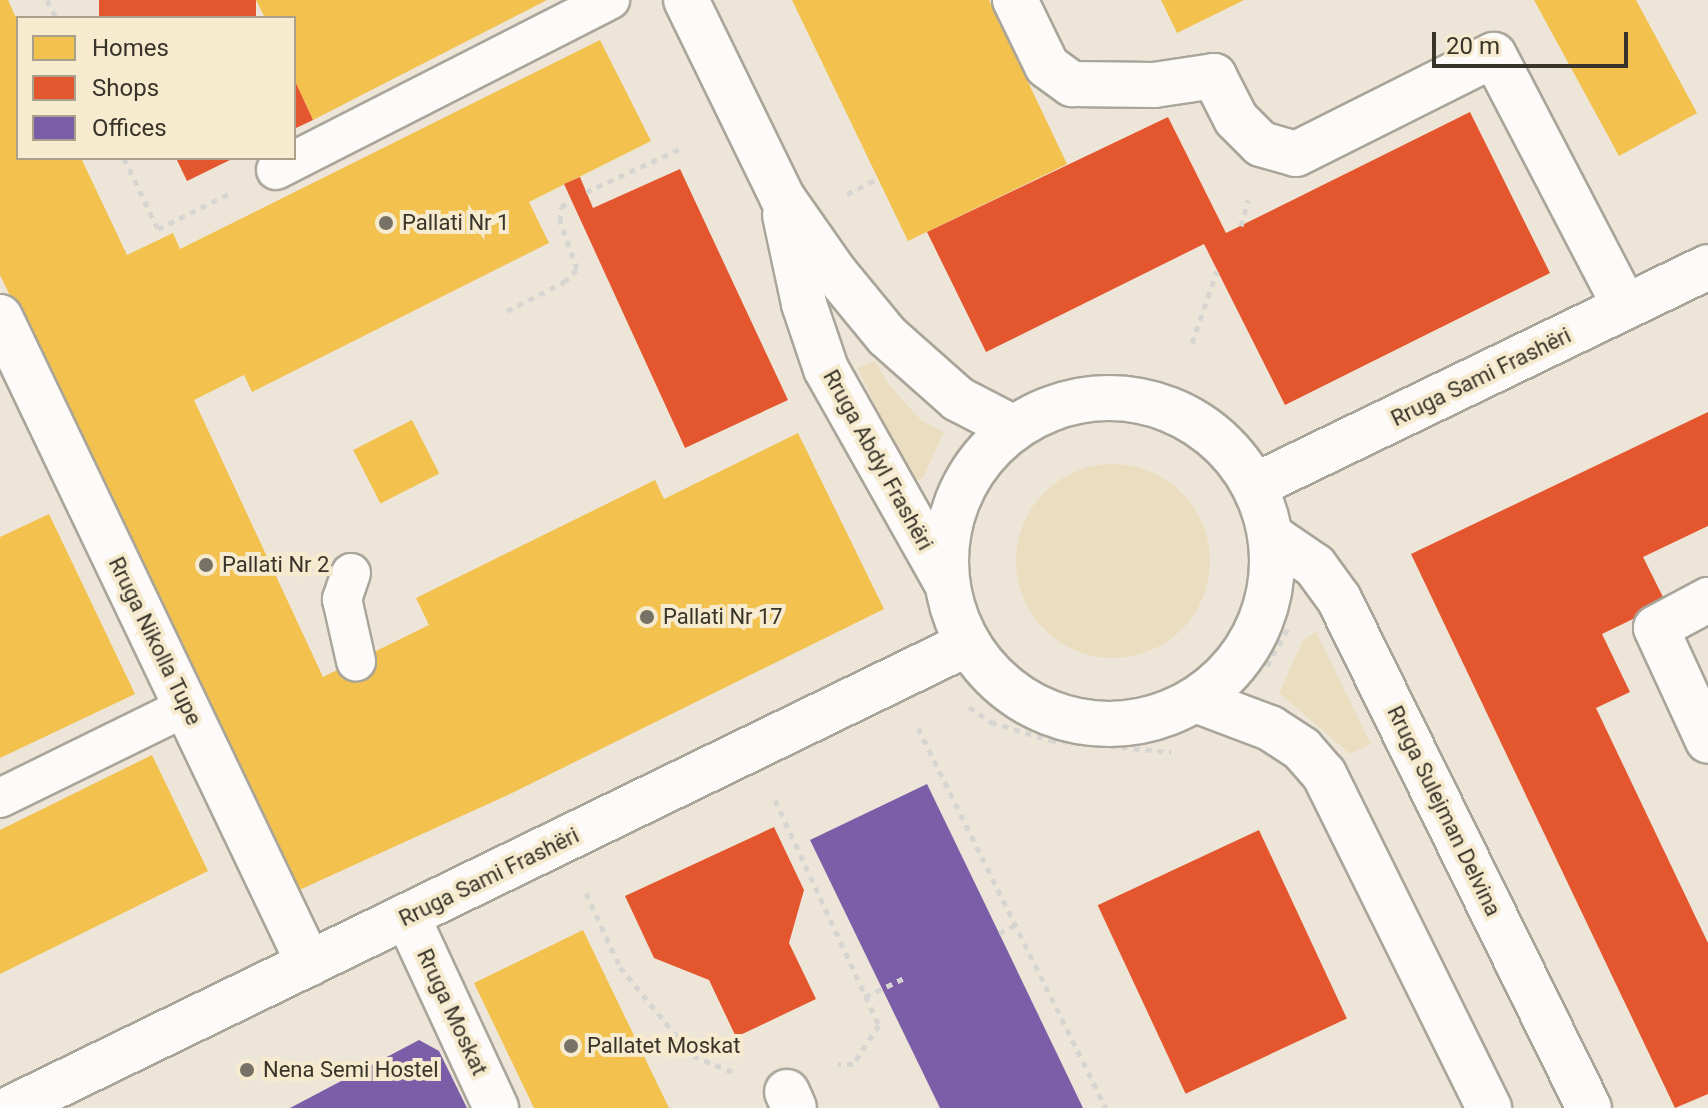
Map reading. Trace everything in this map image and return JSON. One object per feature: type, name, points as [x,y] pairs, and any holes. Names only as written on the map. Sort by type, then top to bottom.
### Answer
[{"type":"main road","name":"Rruga Abdyl Frashëri","points":[[686,0],[782,197],[887,336],[958,399],[1014,428]]},
{"type":"main road","points":[[1015,0],[1047,66],[1072,84],[1154,85],[1214,76],[1236,119],[1261,144],[1296,154],[1494,55],[1625,307]]},
{"type":"main road","name":"Rruga Abdyl Frashëri","points":[[782,197],[804,304],[826,369],[946,582]]},
{"type":"main road","name":"Rruga Sami Frashëri","points":[[1254,486],[1708,267]]},
{"type":"main road","name":"Rruga Nikolla Tupe","points":[[0,317],[186,707],[239,794],[309,964]]},
{"type":"main road","points":[[1214,706],[1243,657],[1269,599],[1283,543],[1236,457],[1210,432],[1148,402],[1113,397],[1078,401],[1014,428],[973,470],[950,523],[946,582],[952,652],[1045,713],[1071,720],[1097,726],[1149,721],[1214,706],[1286,738],[1324,774],[1489,1108]]},
{"type":"main road","name":"Rruga Sulejman Delvina","points":[[1283,543],[1315,566],[1339,599],[1589,1108]]},
{"type":"main road","points":[[1708,600],[1656,628],[1708,741]]},
{"type":"main road","name":"Rruga Sami Frashëri","points":[[11,1108],[952,652]]},
{"type":"main road","name":"Rruga Moskat","points":[[407,916],[496,1108]]},
{"type":"lane","points":[[296,160],[610,0]]},
{"type":"lane","points":[[276,170],[296,160]]},
{"type":"lane","points":[[351,573],[342,599],[356,661]]},
{"type":"lane","points":[[0,798],[186,707]]},
{"type":"path","points":[[586,192],[684,147]]},
{"type":"path","points":[[125,160],[158,229],[241,188]]},
{"type":"path","points":[[847,194],[878,179]]},
{"type":"path","points":[[507,311],[564,282],[577,269],[560,221],[561,207],[570,201]]},
{"type":"path","points":[[1192,343],[1217,271]]},
{"type":"path","points":[[1167,752],[1214,706],[1280,650],[1297,605],[1283,543]]},
{"type":"path","points":[[952,652],[962,702],[991,722],[1077,746],[1181,753]]},
{"type":"path","points":[[892,682],[1018,924],[1106,1108]]},
{"type":"path","points":[[786,822],[879,1025],[853,1064]]},
{"type":"path","points":[[593,909],[620,967],[693,1056],[790,1100]]},
{"type":"path","points":[[999,933],[1018,924]]},
{"type":"path","points":[[865,997],[904,978]]},
{"type":"shaded area","points":[[875,361],[888,384],[922,421],[944,432],[923,478],[915,481],[908,473],[857,368]]},
{"type":"shaded area","points":[[1113,464],[1150,472],[1181,493],[1202,524],[1210,561],[1202,598],[1181,629],[1150,650],[1113,658],[1076,650],[1045,629],[1024,598],[1016,561],[1024,524],[1045,493],[1076,472]]},
{"type":"shaded area","points":[[1316,632],[1371,744],[1350,754],[1279,693],[1303,640]]},
{"type":"building: Homes","points":[[0,0],[8,0],[16,18],[16,160],[82,160],[127,255],[173,233],[180,249],[600,40],[651,141],[529,202],[549,243],[252,392],[244,375],[194,400],[323,677],[429,625],[416,598],[655,480],[664,499],[798,433],[884,609],[512,793],[297,891],[0,275]]},
{"type":"building: Homes","points":[[256,0],[547,0],[313,120],[296,83],[296,16],[264,16]]},
{"type":"building: Homes","points":[[792,0],[989,0],[1067,164],[908,241]]},
{"type":"building: Homes","points":[[1161,0],[1244,0],[1177,33]]},
{"type":"building: Homes","points":[[1534,0],[1636,0],[1697,113],[1619,156]]},
{"type":"building: Homes","points":[[412,420],[439,473],[380,503],[353,450]]},
{"type":"building: Homes","points":[[49,514],[135,694],[0,758],[0,537]]},
{"type":"building: Homes","points":[[152,755],[208,871],[0,974],[0,830]]},
{"type":"building: Homes","name":"Pallatet Moskat","points":[[583,930],[669,1108],[534,1108],[474,983]]},
{"type":"building: Shops","points":[[99,0],[256,0],[256,16],[99,16]]},
{"type":"building: Shops","points":[[296,83],[313,120],[296,128]]},
{"type":"building: Shops","points":[[1470,112],[1550,273],[1285,405],[1204,244],[986,352],[927,232],[1168,117],[1226,233]]},
{"type":"building: Shops","points":[[177,160],[230,160],[187,181]]},
{"type":"building: Shops","points":[[680,169],[788,400],[685,448],[564,184],[580,177],[593,208]]},
{"type":"building: Shops","points":[[1708,412],[1708,526],[1643,557],[1666,603],[1602,634],[1630,692],[1596,708],[1708,943],[1708,1094],[1675,1108],[1411,554]]},
{"type":"building: Shops","points":[[774,827],[804,890],[789,943],[816,999],[736,1037],[709,980],[654,958],[625,896]]},
{"type":"building: Shops","points":[[1259,830],[1347,1019],[1186,1094],[1098,905]]},
{"type":"building: Offices","points":[[927,784],[1083,1108],[940,1108],[810,840]]},
{"type":"building: Offices","points":[[419,1040],[439,1051],[467,1108],[290,1108]]},
{"type":"place","name":"Pallati Nr 1","points":[[386,223]]},
{"type":"place","name":"Pallati Nr 2","points":[[206,565]]},
{"type":"place","name":"Pallati Nr 17","points":[[647,617]]},
{"type":"place","name":"Pallatet Moskat","points":[[571,1046]]},
{"type":"place","name":"Nena Semi Hostel","points":[[247,1070]]}]
